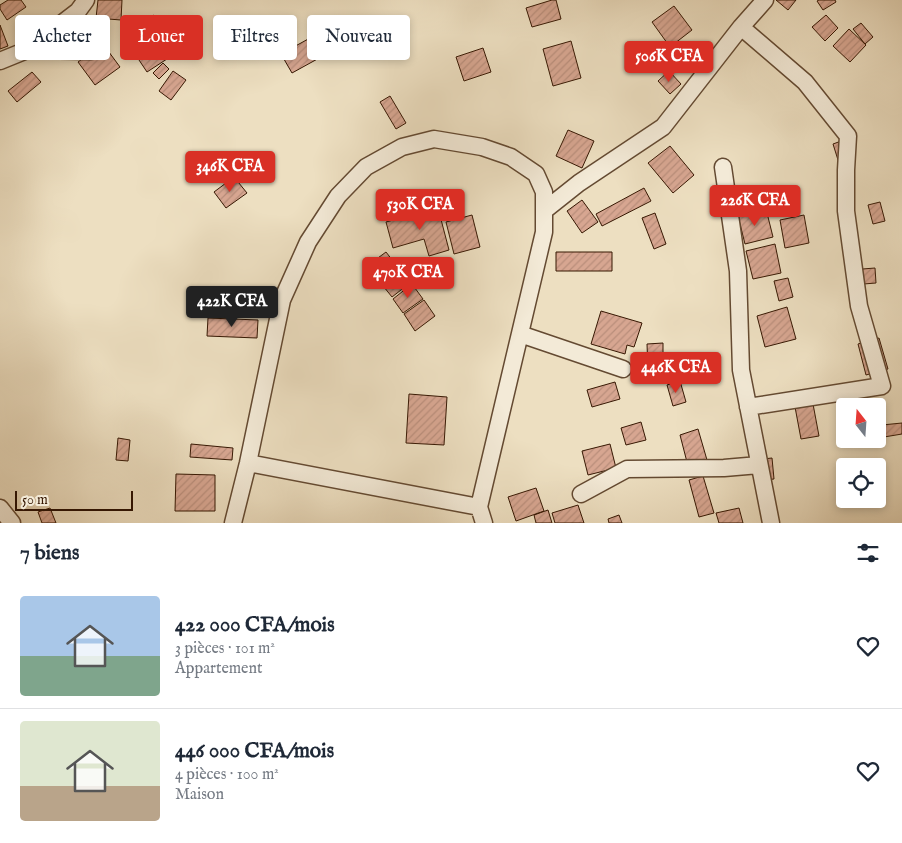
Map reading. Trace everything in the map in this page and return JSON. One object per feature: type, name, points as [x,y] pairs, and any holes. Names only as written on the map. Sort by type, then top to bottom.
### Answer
[{"type":"street","points":[[72,15],[86,0]]},
{"type":"street","points":[[545,210],[579,183],[663,128],[742,26],[765,0]]},
{"type":"street","points":[[742,26],[804,82],[848,136],[846,211],[859,306],[882,386],[748,407]]},
{"type":"street","points":[[0,61],[15,55]]},
{"type":"street","points":[[233,523],[248,463],[282,300],[308,242],[338,196],[366,167],[402,147],[434,139],[482,147],[511,157],[536,174],[544,192],[544,232],[479,507],[484,523]]},
{"type":"street","points":[[723,167],[738,271],[741,370],[771,523]]},
{"type":"street","points":[[520,334],[623,369]]},
{"type":"street","points":[[248,463],[479,507]]},
{"type":"street","points":[[581,494],[627,469],[724,468],[760,465]]},
{"type":"street","points":[[0,508],[12,523]]},
{"type":"building","points":[[8,0],[21,0],[26,7],[7,20],[0,9],[0,5]]},
{"type":"building","points":[[98,0],[122,0],[120,20],[110,19],[110,15],[96,15]]},
{"type":"building","points":[[556,0],[561,19],[532,27],[526,8]]},
{"type":"building","points":[[776,0],[796,0],[788,10]]},
{"type":"building","points":[[835,0],[836,2],[823,10],[817,1]]},
{"type":"building","points":[[674,6],[692,30],[670,47],[652,22]]},
{"type":"building","points":[[826,15],[838,28],[825,41],[812,27]]},
{"type":"building","points":[[861,23],[873,37],[865,44],[853,29]]},
{"type":"building","points":[[0,25],[8,46],[0,49]]},
{"type":"building","points":[[849,29],[866,45],[850,62],[833,46]]},
{"type":"building","points":[[307,40],[307,60],[316,60],[292,73],[284,60],[297,60],[297,45]]},
{"type":"building","points":[[571,41],[581,78],[553,86],[543,49]]},
{"type":"building","points":[[483,48],[491,72],[464,81],[456,57]]},
{"type":"building","points":[[110,53],[120,67],[95,85],[78,62],[81,60],[110,60]]},
{"type":"building","points":[[139,60],[165,60],[147,72]]},
{"type":"building","points":[[163,63],[169,69],[159,79],[153,73]]},
{"type":"building","points":[[173,71],[186,80],[171,100],[159,91]]},
{"type":"building","points":[[669,71],[681,84],[670,94],[658,81]]},
{"type":"building","points":[[32,72],[41,82],[17,102],[8,91]]},
{"type":"building","points":[[390,96],[406,123],[396,129],[380,102]]},
{"type":"building","points":[[568,130],[594,141],[582,168],[556,156]]},
{"type":"building","points":[[844,140],[850,156],[838,160],[833,144]]},
{"type":"building","points":[[670,146],[694,175],[673,193],[648,163]]},
{"type":"building","points":[[234,177],[247,193],[226,208],[214,192]]},
{"type":"building","points":[[644,188],[651,201],[602,226],[596,214]]},
{"type":"building","points":[[582,200],[598,222],[582,233],[567,211]]},
{"type":"building","points":[[880,202],[885,221],[873,224],[868,205]]},
{"type":"building","points":[[438,208],[449,250],[429,256],[424,239],[393,248],[386,222]]},
{"type":"building","points":[[766,209],[773,237],[745,244],[738,216]]},
{"type":"building","points":[[655,213],[666,244],[654,249],[642,218]]},
{"type":"building","points":[[472,215],[480,247],[454,254],[446,222]]},
{"type":"building","points":[[804,215],[809,243],[785,248],[780,220]]},
{"type":"building","points":[[775,244],[781,273],[753,279],[746,251]]},
{"type":"building","points":[[386,252],[410,283],[392,297],[367,266]]},
{"type":"building","points":[[556,252],[612,252],[612,271],[556,271]]},
{"type":"building","points":[[875,268],[876,283],[851,285],[850,270]]},
{"type":"building","points":[[788,278],[793,297],[779,301],[774,281]]},
{"type":"building","points":[[412,284],[423,299],[403,313],[393,299]]},
{"type":"building","points":[[204,289],[221,296],[216,307],[200,301]]},
{"type":"building","points":[[424,300],[435,316],[415,331],[404,314]]},
{"type":"building","points":[[787,307],[796,339],[765,347],[757,316]]},
{"type":"building","points":[[601,311],[642,323],[634,347],[627,345],[625,354],[591,344]]},
{"type":"building","points":[[208,318],[258,320],[257,338],[207,336]]},
{"type":"building","points":[[879,338],[888,369],[866,375],[858,344]]},
{"type":"building","points":[[663,343],[663,371],[648,371],[647,344]]},
{"type":"building","points":[[680,381],[686,402],[673,406],[667,385]]},
{"type":"building","points":[[615,382],[620,399],[592,407],[587,390]]},
{"type":"building","points":[[409,394],[447,397],[444,445],[406,443]]},
{"type":"building","points":[[813,404],[819,436],[801,439],[795,407]]},
{"type":"building","points":[[641,422],[646,440],[626,445],[621,428]]},
{"type":"building","points":[[902,423],[902,434],[886,437],[886,425]]},
{"type":"building","points":[[698,429],[707,460],[688,466],[680,435]]},
{"type":"building","points":[[118,438],[130,440],[128,461],[116,460]]},
{"type":"building","points":[[191,444],[233,448],[232,460],[190,457]]},
{"type":"building","points":[[610,444],[616,468],[588,475],[582,451]]},
{"type":"building","points":[[772,458],[774,479],[756,481],[754,460]]},
{"type":"building","points":[[176,474],[215,475],[215,511],[175,511]]},
{"type":"building","points":[[703,476],[714,513],[699,517],[689,480]]},
{"type":"building","points":[[536,488],[544,511],[516,521],[508,497]]},
{"type":"building","points":[[578,505],[584,523],[555,523],[552,513]]},
{"type":"building","points":[[50,508],[56,523],[42,523],[38,512]]},
{"type":"building","points":[[739,508],[743,523],[719,523],[716,513]]},
{"type":"building","points":[[548,510],[552,523],[536,523],[534,515]]},
{"type":"building","points":[[619,515],[622,523],[609,523],[608,519]]}]
